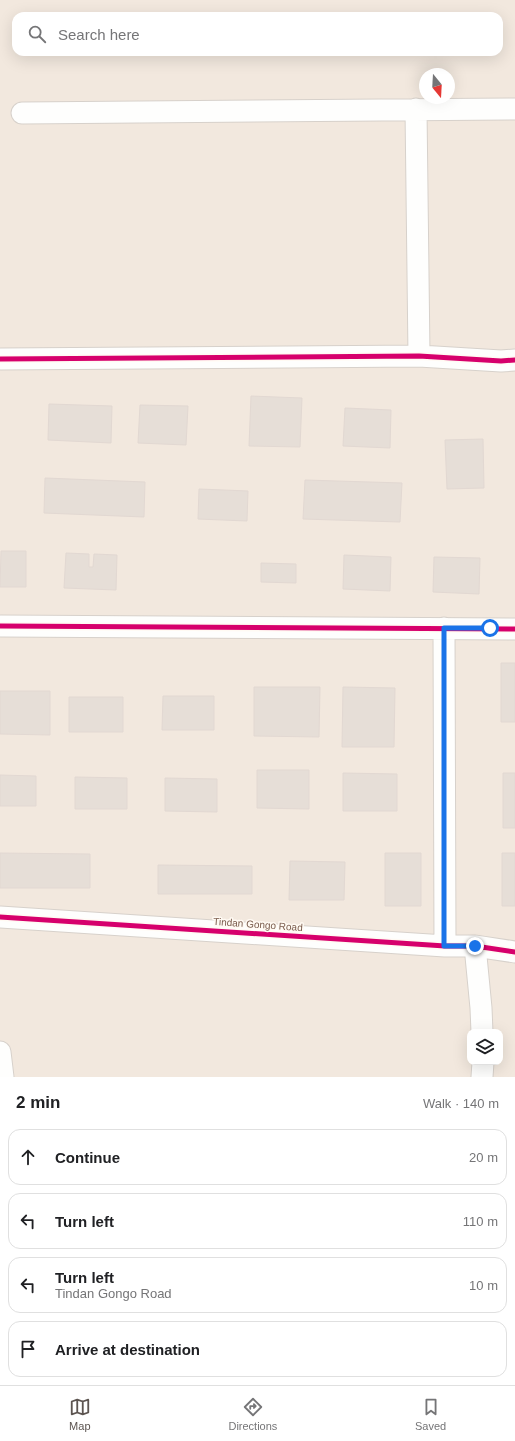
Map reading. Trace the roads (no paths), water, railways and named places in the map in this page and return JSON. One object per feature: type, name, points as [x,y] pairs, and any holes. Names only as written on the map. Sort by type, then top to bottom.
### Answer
[{"type":"street","points":[[416,109],[419,356]]},
{"type":"street","points":[[22,113],[515,109]]},
{"type":"street","points":[[0,359],[419,356],[502,361],[515,360]]},
{"type":"street","points":[[0,626],[515,629]]},
{"type":"street","points":[[444,628],[444,946]]},
{"type":"street","name":"Tindan Gongo Road","points":[[0,916],[444,946],[475,946],[515,952]]},
{"type":"street","points":[[475,946],[482,1029]]},
{"type":"street","points":[[0,1052],[3,1077]]},
{"type":"street","points":[[482,1077],[483,1065]]}]
